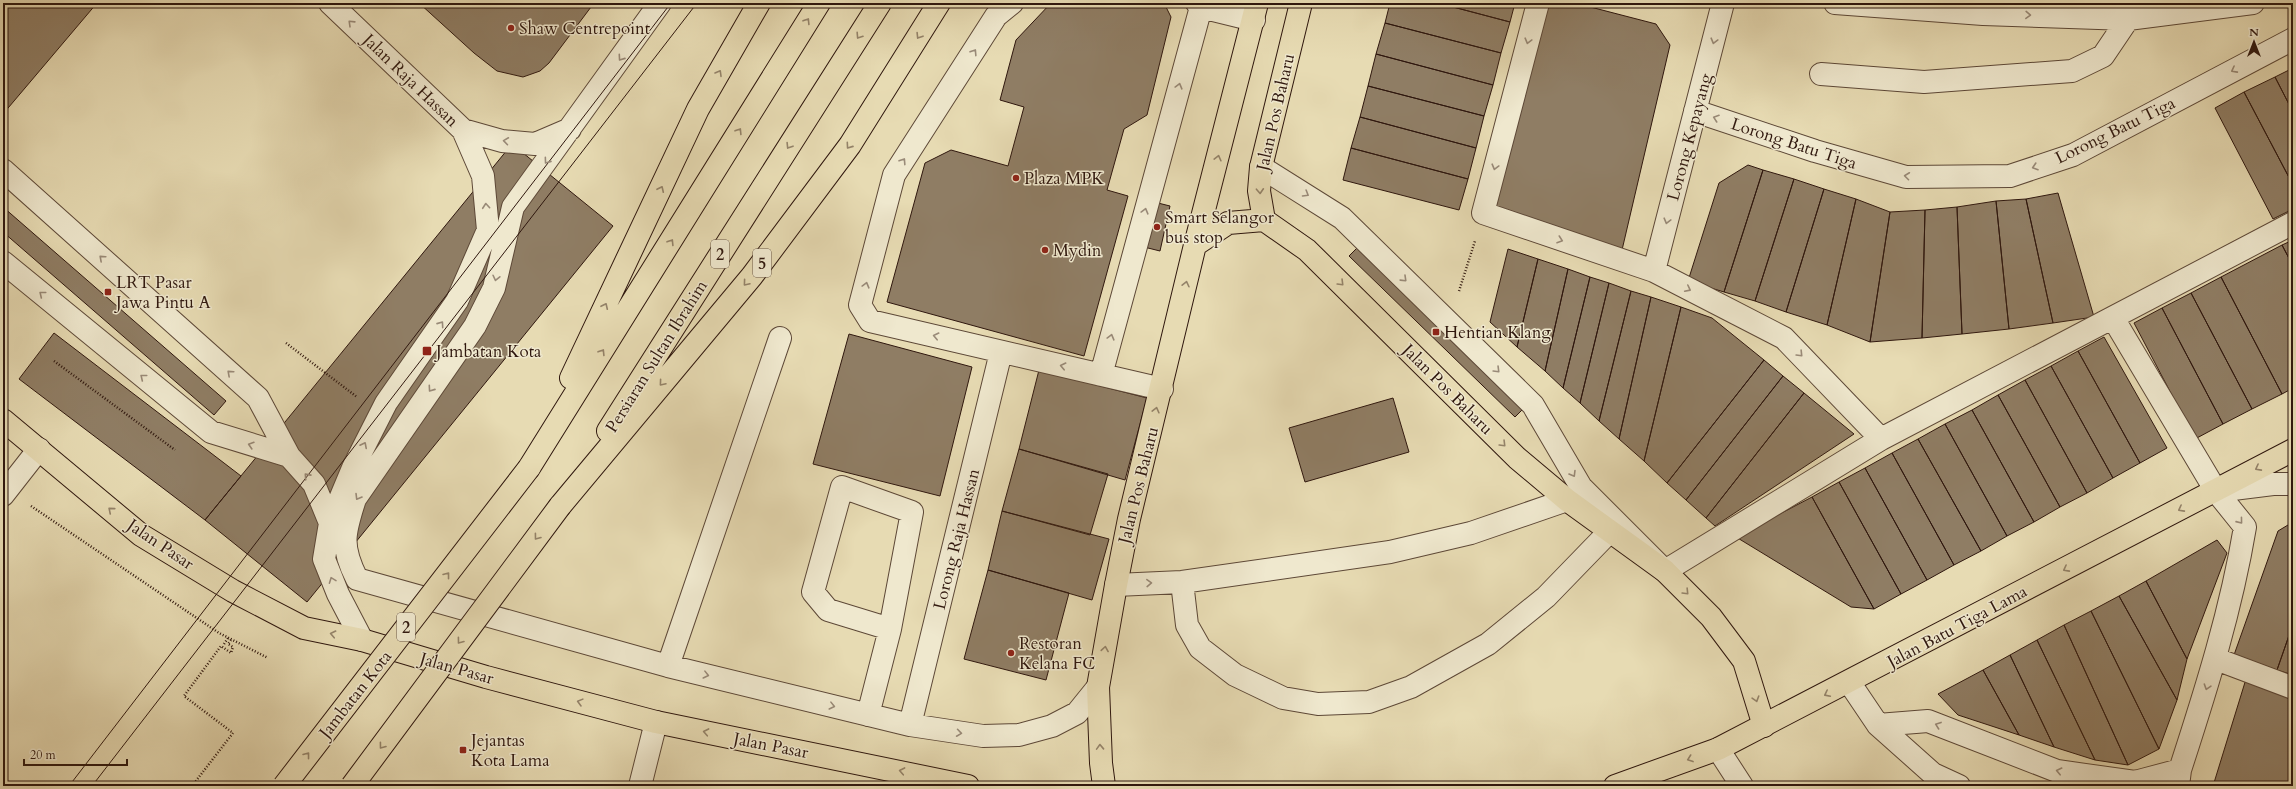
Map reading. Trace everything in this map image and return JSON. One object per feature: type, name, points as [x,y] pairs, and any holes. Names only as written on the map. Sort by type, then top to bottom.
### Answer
[{"type":"main road","points":[[529,468],[698,109],[759,3]]},
{"type":"main road","name":"2","points":[[529,468],[819,3]]},
{"type":"main road","name":"Persiaran Sultan Ibrahim","points":[[560,506],[880,3]]},
{"type":"main road","name":"5","points":[[560,506],[752,276],[850,145],[939,3]]},
{"type":"main road","name":"Jalan Pos Baharu","points":[[1301,3],[1260,167],[1259,191],[1264,220],[1307,250],[1517,458],[1567,500],[1665,571],[1711,618],[1744,661],[1764,726]]},
{"type":"main road","name":"Jalan Pos Baharu","points":[[1104,786],[1101,763],[1098,687],[1116,585],[1129,519],[1196,245],[1256,12]]},
{"type":"main road","points":[[1196,245],[1228,223],[1264,220]]},
{"type":"main road","name":"Jalan Pasar","points":[[3,420],[142,535],[233,591],[304,628],[362,640],[486,676],[656,722],[942,782],[968,786]]},
{"type":"main road","name":"Jalan Batu Tiga Lama","points":[[1615,786],[1718,749],[2293,450]]},
{"type":"main road","name":"Jambatan Kota","points":[[284,786],[529,468]]},
{"type":"main road","name":"2","points":[[352,786],[560,506]]},
{"type":"street","name":"Jalan Raja Hassan","points":[[330,3],[463,130],[502,141],[535,144],[570,129]]},
{"type":"street","points":[[660,3],[513,207],[494,288],[475,326],[356,499],[345,531],[348,561],[357,580],[668,666],[910,725],[983,736],[1019,735],[1052,726],[1077,713],[1098,687]]},
{"type":"street","points":[[1012,3],[996,16],[894,175],[860,305],[870,321],[1162,389]]},
{"type":"street","points":[[1538,3],[1483,213],[1654,271],[1784,338],[1881,439]]},
{"type":"street","name":"Lorong Kepayang","points":[[1654,271],[1724,3]]},
{"type":"street","points":[[1835,3],[1983,14],[2128,19],[2253,3]]},
{"type":"street","points":[[1101,374],[1199,5],[1256,12]]},
{"type":"street","points":[[1822,74],[1924,82],[2072,71],[2103,56],[2128,19]]},
{"type":"street","name":"Lorong Batu Tiga","points":[[1695,111],[1815,151],[1906,177],[2010,176],[2073,155],[2293,39]]},
{"type":"street","points":[[362,640],[338,594],[324,559],[330,523],[353,468],[380,414],[457,301],[488,230],[483,176],[463,130]]},
{"type":"street","points":[[1260,167],[1342,218],[1533,405],[1581,487],[1665,571],[1881,439],[2293,223]]},
{"type":"street","points":[[3,170],[258,398],[289,456],[314,484],[330,523]]},
{"type":"street","points":[[3,262],[210,432],[289,456]]},
{"type":"street","points":[[1878,725],[1928,721],[2057,771],[2135,782],[2179,778],[2216,660],[2239,561],[2245,527],[2216,491],[2112,318]]},
{"type":"street","points":[[668,666],[780,338]]},
{"type":"street","name":"Lorong Raja Hassan","points":[[910,725],[1001,352]]},
{"type":"street","points":[[5,492],[39,450]]},
{"type":"street","points":[[2216,491],[2273,484],[2293,484]]},
{"type":"street","points":[[868,715],[890,629],[912,512],[842,487],[813,592],[828,610],[890,629]]},
{"type":"street","points":[[1116,585],[1182,582],[1390,552],[1470,534],[1567,500]]},
{"type":"street","points":[[1182,582],[1188,625],[1200,648],[1235,675],[1283,698],[1318,704],[1369,702],[1411,687],[1488,644],[1546,597],[1610,531]]},
{"type":"street","points":[[2216,660],[2293,688]]},
{"type":"street","points":[[1849,682],[1878,725],[1933,774],[1959,786]]},
{"type":"street","points":[[640,786],[656,722]]},
{"type":"street","points":[[1718,749],[1742,786]]},
{"type":"path","points":[[1448,321],[1483,213]]},
{"type":"path","points":[[286,343],[380,414]]},
{"type":"path","points":[[54,361],[175,450]]},
{"type":"path","points":[[5,492],[231,640],[268,658]]},
{"type":"path","points":[[192,786],[233,733],[184,696],[228,638]]},
{"type":"path","points":[[222,645],[231,653],[233,647],[228,644],[231,640]]},
{"type":"building","points":[[3,3],[97,3],[3,114]]},
{"type":"building","name":"Shaw Centrepoint","points":[[419,3],[594,3],[549,63],[540,71],[523,77],[497,71],[474,53]]},
{"type":"building","name":"Plaza MPK","points":[[1051,3],[1164,3],[1171,17],[1147,115],[1124,129],[1107,190],[1128,196],[1084,356],[887,302],[925,163],[951,150],[1008,166],[1024,107],[1000,100],[1016,40]]},
{"type":"building","points":[[1390,3],[1438,3],[1510,22],[1501,53],[1385,23]]},
{"type":"building","points":[[1438,3],[1515,3],[1510,22]]},
{"type":"building","points":[[1543,3],[1575,3],[1656,24],[1670,45],[1622,250],[1491,210]]},
{"type":"building","points":[[1385,23],[1501,53],[1493,85],[1376,54]]},
{"type":"building","points":[[1376,54],[1493,85],[1484,116],[1368,86]]},
{"type":"building","points":[[2293,68],[2293,112],[2275,77]]},
{"type":"building","points":[[2275,77],[2293,112],[2293,185],[2244,92]]},
{"type":"building","points":[[1368,86],[1484,116],[1476,148],[1360,117]]},
{"type":"building","points":[[2244,92],[2293,185],[2293,209],[2273,219],[2215,108]]},
{"type":"building","points":[[1360,117],[1476,148],[1468,179],[1351,148]]},
{"type":"building","name":"Jambatan Kota","points":[[512,144],[613,226],[307,602],[205,520]]},
{"type":"building","points":[[1351,148],[1468,179],[1459,210],[1343,180]]},
{"type":"building","points":[[1748,165],[1763,170],[1724,292],[1688,281],[1719,183]]},
{"type":"building","points":[[1763,170],[1794,179],[1755,301],[1724,292]]},
{"type":"building","points":[[1794,179],[1824,189],[1786,312],[1755,301]]},
{"type":"building","points":[[1824,189],[1856,199],[1827,325],[1786,312]]},
{"type":"building","points":[[2058,193],[2094,317],[2053,323],[2026,199]]},
{"type":"building","points":[[1856,199],[1890,212],[1870,342],[1827,325]]},
{"type":"building","points":[[2026,199],[2053,323],[2009,329],[1996,201]]},
{"type":"building","points":[[1996,201],[2009,329],[1962,334],[1957,207]]},
{"type":"building","name":"Smart Selangor bus stop","points":[[1154,202],[1170,206],[1160,251],[1144,247]]},
{"type":"building","points":[[3,207],[226,401],[214,415],[3,232]]},
{"type":"building","points":[[1957,207],[1962,334],[1922,338],[1925,210]]},
{"type":"building","points":[[1925,210],[1922,338],[1870,342],[1890,212]]},
{"type":"building","points":[[2293,240],[2293,266],[2282,245]]},
{"type":"building","points":[[2282,245],[2293,266],[2293,388],[2282,394],[2221,277]]},
{"type":"building","name":"Hentian Klang","points":[[1358,247],[1524,408],[1515,417],[1349,256]]},
{"type":"building","points":[[1508,249],[1538,259],[1517,347],[1490,322]]},
{"type":"building","points":[[1538,259],[1568,269],[1545,371],[1517,347]]},
{"type":"building","points":[[1568,269],[1590,277],[1563,388],[1545,371]]},
{"type":"building","points":[[1590,277],[1609,283],[1580,403],[1563,388]]},
{"type":"building","points":[[2221,277],[2282,394],[2252,409],[2191,293]]},
{"type":"building","points":[[1609,283],[1631,291],[1599,421],[1580,403]]},
{"type":"building","points":[[1631,291],[1651,297],[1619,439],[1599,421]]},
{"type":"building","points":[[2191,293],[2252,409],[2223,424],[2162,308]]},
{"type":"building","points":[[1651,297],[1681,307],[1644,461],[1619,439]]},
{"type":"building","points":[[1681,307],[1712,318],[1764,360],[1667,483],[1644,461]]},
{"type":"building","points":[[2162,308],[2223,424],[2195,439],[2134,323]]},
{"type":"building","points":[[54,333],[241,476],[205,520],[19,379]]},
{"type":"building","points":[[849,334],[972,367],[940,496],[813,464]]},
{"type":"building","points":[[2104,337],[2167,448],[2140,463],[2078,351]]},
{"type":"building","points":[[2078,351],[2140,463],[2113,478],[2051,366]]},
{"type":"building","points":[[1764,360],[1783,376],[1686,500],[1667,483]]},
{"type":"building","points":[[2051,366],[2113,478],[2087,493],[2025,380]]},
{"type":"building","points":[[1039,370],[1147,398],[1125,480],[1019,449]]},
{"type":"building","points":[[1783,376],[1804,393],[1706,518],[1686,500]]},
{"type":"building","points":[[2025,380],[2087,493],[2060,507],[1998,395]]},
{"type":"building","points":[[1804,393],[1854,434],[1715,526],[1706,518]]},
{"type":"building","points":[[1998,395],[2060,507],[2034,522],[1972,410]]},
{"type":"building","points":[[1393,398],[1409,452],[1305,482],[1289,428]]},
{"type":"building","points":[[1972,410],[2034,522],[2007,536],[1945,424]]},
{"type":"building","points":[[1945,424],[2007,536],[1981,551],[1918,439]]},
{"type":"building","points":[[1918,439],[1981,551],[1954,565],[1892,453]]},
{"type":"building","points":[[1019,449],[1108,474],[1090,535],[1002,511]]},
{"type":"building","points":[[1892,453],[1954,565],[1927,580],[1865,468]]},
{"type":"building","points":[[1865,468],[1927,580],[1901,594],[1839,482]]},
{"type":"building","points":[[1839,482],[1901,594],[1874,609],[1812,497]]},
{"type":"building","points":[[1812,497],[1874,609],[1851,607],[1736,537]]},
{"type":"building","points":[[1002,511],[1109,539],[1092,600],[988,570]]},
{"type":"building","points":[[2293,522],[2293,624],[2277,670],[2234,655],[2278,531]]},
{"type":"building","points":[[2217,540],[2227,553],[2187,659],[2146,581]]},
{"type":"building","points":[[988,570],[1069,593],[1046,680],[964,659]]},
{"type":"building","points":[[2146,581],[2187,659],[2177,700],[2119,596]]},
{"type":"building","points":[[2119,596],[2177,700],[2159,749],[2091,611]]},
{"type":"building","points":[[2091,611],[2159,749],[2128,765],[2064,625]]},
{"type":"building","points":[[2293,624],[2293,675],[2277,670]]},
{"type":"building","points":[[2064,625],[2128,765],[2095,760],[2037,640]]},
{"type":"building","points":[[2037,640],[2095,760],[2054,747],[2010,655]]},
{"type":"building","points":[[2010,655],[2054,747],[2019,735],[1983,670]]},
{"type":"building","points":[[1983,670],[2019,735],[1958,715],[1938,694]]},
{"type":"building","points":[[2246,679],[2293,696],[2293,786],[2213,786]]},
{"type":"tram line","points":[[69,786],[671,3]]},
{"type":"tram line","points":[[92,786],[697,3]]},
{"type":"place","name":"Shaw Centrepoint","points":[[511,28]]},
{"type":"place","name":"Plaza MPK","points":[[1016,178]]},
{"type":"place","name":"Smart Selangor bus stop","points":[[1157,227]]},
{"type":"place","name":"Mydin","points":[[1045,250]]},
{"type":"place","name":"LRT Pasar Jawa Pintu A","points":[[108,292]]},
{"type":"place","name":"Hentian Klang","points":[[1436,332]]},
{"type":"place","name":"Jambatan Kota","points":[[427,351]]},
{"type":"place","name":"Restoran Kelana FC","points":[[1011,653]]},
{"type":"place","name":"Jejantas Kota Lama","points":[[463,750]]}]
